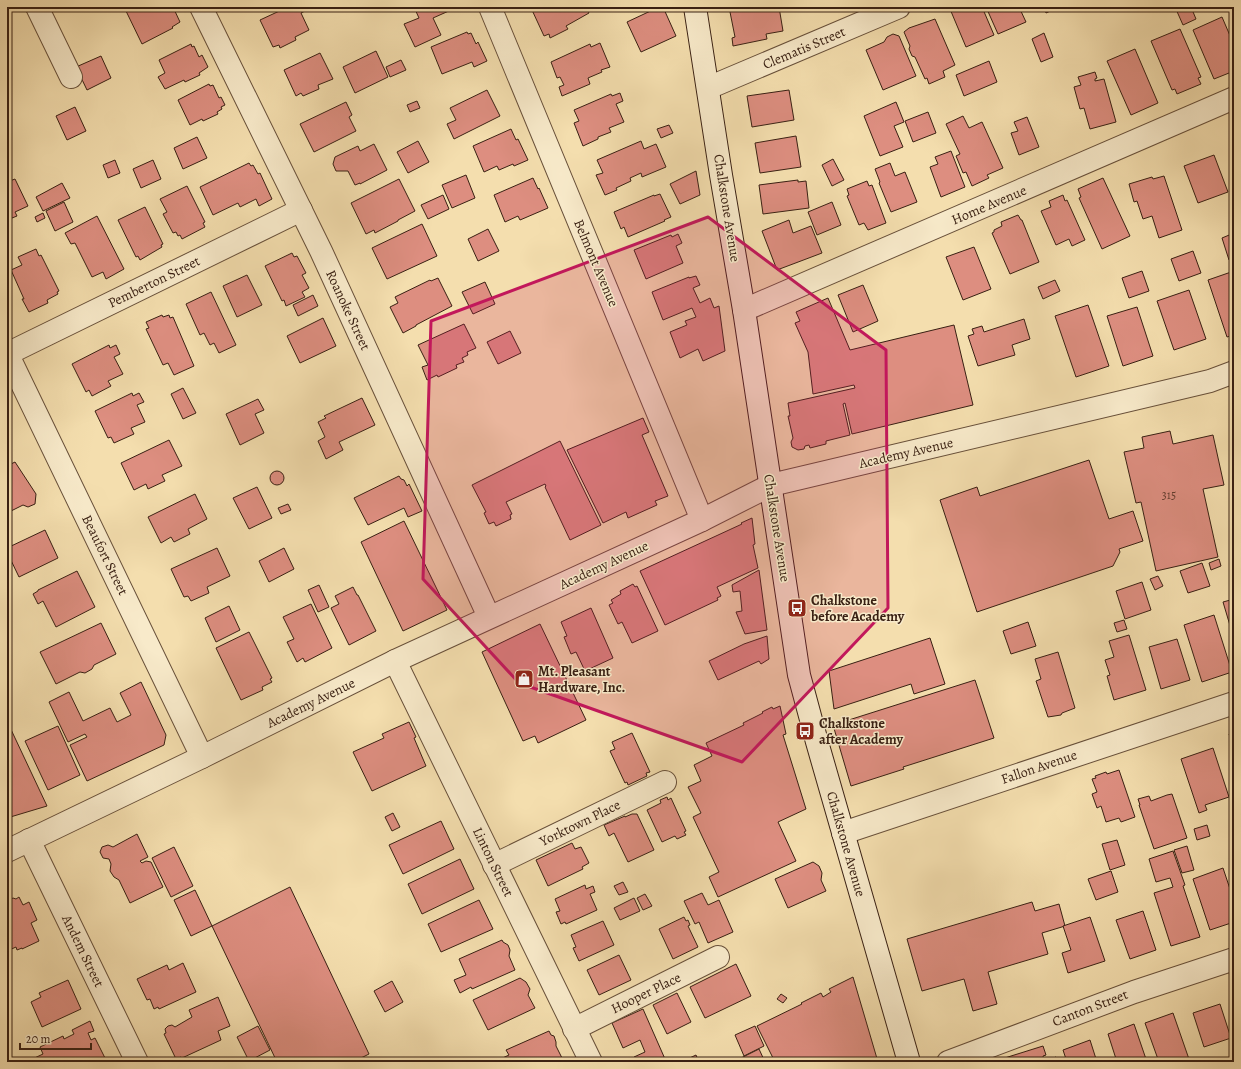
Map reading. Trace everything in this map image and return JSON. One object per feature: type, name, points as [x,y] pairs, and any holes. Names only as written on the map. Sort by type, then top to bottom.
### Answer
[{"type":"street","points":[[36,7],[71,77]]},
{"type":"street","name":"Roanoke Street","points":[[201,7],[321,251],[489,617]]},
{"type":"street","name":"Belmont Avenue","points":[[490,7],[702,520]]},
{"type":"street","name":"Chalkstone Avenue","points":[[695,7],[744,310],[799,675],[909,1062]]},
{"type":"street","name":"Clematis Street","points":[[708,88],[899,7]]},
{"type":"street","name":"Home Avenue","points":[[744,310],[1234,98]]},
{"type":"street","name":"Pemberton Street","points":[[7,354],[301,210]]},
{"type":"street","name":"Beaufort Street","points":[[7,354],[202,757]]},
{"type":"street","name":"Academy Avenue","points":[[7,851],[202,757],[395,661],[702,520],[771,485],[1202,383],[1234,372]]},
{"type":"street","name":"Linton Street","points":[[395,661],[591,1062]]},
{"type":"street","name":"Fallon Avenue","points":[[844,833],[1234,703]]},
{"type":"street","name":"Yorktown Place","points":[[494,865],[665,782]]},
{"type":"street","name":"Andem Street","points":[[29,840],[137,1062]]},
{"type":"street","name":"Hooper Place","points":[[574,1029],[718,958]]},
{"type":"street","name":"Canton Street","points":[[948,1062],[1134,992],[1234,959]]},
{"type":"highlighted area","points":[[708,217],[886,350],[888,608],[742,762],[519,683],[423,579],[431,321]]},
{"type":"building","points":[[133,7],[173,7],[180,22],[172,27],[173,28],[142,44],[126,11]]},
{"type":"building","points":[[288,7],[306,7],[307,10],[301,13],[309,30],[295,37],[296,40],[280,48],[279,45],[273,47],[260,20]]},
{"type":"building","points":[[414,7],[452,7],[450,8],[451,10],[433,18],[441,35],[415,47],[404,24],[419,18]]},
{"type":"building","points":[[538,7],[586,7],[589,13],[566,26],[568,29],[550,38],[549,34],[544,36],[532,10]]},
{"type":"building","points":[[659,7],[663,7],[676,36],[641,52],[627,22]]},
{"type":"building","points":[[729,7],[779,7],[783,31],[766,34],[767,39],[733,46],[732,38],[735,37]]},
{"type":"building","points":[[955,7],[982,7],[994,35],[966,47],[950,9]]},
{"type":"building","points":[[986,7],[1019,7],[1026,22],[998,34]]},
{"type":"building","points":[[1044,7],[1059,7],[1046,13]]},
{"type":"building","points":[[1175,7],[1191,7],[1196,19],[1183,25]]},
{"type":"building","points":[[1222,17],[1234,45],[1234,71],[1214,79],[1193,30]]},
{"type":"building","points":[[935,19],[955,65],[943,71],[945,77],[929,84],[927,78],[925,79],[915,57],[912,56],[909,49],[910,46],[904,32],[909,28]]},
{"type":"building","points":[[1180,29],[1201,77],[1198,78],[1201,84],[1177,94],[1175,89],[1172,90],[1151,41]]},
{"type":"building","points":[[467,32],[468,34],[471,33],[476,44],[478,42],[487,61],[474,67],[472,62],[442,74],[431,47]]},
{"type":"building","points":[[1044,33],[1053,57],[1041,62],[1032,39]]},
{"type":"building","points":[[893,34],[899,36],[916,76],[883,90],[866,50],[884,42],[887,37]]},
{"type":"building","points":[[600,43],[610,67],[601,70],[602,72],[588,78],[590,84],[562,96],[559,87],[564,85],[560,77],[557,78],[551,62],[590,44],[591,47]]},
{"type":"building","points":[[191,44],[192,47],[194,46],[199,57],[202,55],[208,67],[199,73],[200,75],[185,82],[184,80],[165,89],[158,77],[165,73],[159,60]]},
{"type":"building","points":[[1135,49],[1158,103],[1131,115],[1107,61]]},
{"type":"building","points":[[376,51],[388,77],[355,93],[343,67]]},
{"type":"building","points":[[320,53],[333,79],[318,85],[319,89],[303,96],[301,93],[296,96],[284,70]]},
{"type":"building","points":[[101,56],[111,78],[87,90],[76,67]]},
{"type":"building","points":[[401,60],[406,70],[390,77],[386,67]]},
{"type":"building","points":[[989,61],[997,82],[964,96],[956,75]]},
{"type":"building","points":[[1095,72],[1097,78],[1095,81],[1104,79],[1116,122],[1090,129],[1084,108],[1080,109],[1074,87],[1081,85],[1078,77]]},
{"type":"building","points":[[209,84],[210,86],[213,85],[219,98],[221,97],[225,105],[217,112],[218,114],[190,125],[178,100]]},
{"type":"building","points":[[487,90],[500,116],[454,139],[447,124],[456,120],[450,108]]},
{"type":"building","points":[[789,90],[794,120],[752,127],[747,96]]},
{"type":"building","points":[[620,93],[623,101],[616,104],[624,122],[609,128],[611,132],[598,137],[598,139],[583,146],[574,123],[579,121],[574,110],[611,94],[612,96]]},
{"type":"building","points":[[417,101],[420,108],[410,112],[407,105]]},
{"type":"building","points":[[346,102],[352,115],[349,117],[356,131],[314,152],[300,124]]},
{"type":"building","points":[[896,102],[904,122],[894,126],[903,147],[880,156],[864,116]]},
{"type":"building","points":[[75,107],[86,131],[67,140],[56,116]]},
{"type":"building","points":[[928,112],[936,133],[913,142],[905,121]]},
{"type":"building","points":[[963,116],[969,128],[982,122],[1003,168],[987,175],[989,178],[972,186],[966,172],[963,173],[956,156],[960,154],[946,124]]},
{"type":"building","points":[[1027,117],[1039,147],[1019,155],[1011,133],[1018,131],[1014,122]]},
{"type":"building","points":[[669,125],[673,133],[661,138],[657,129]]},
{"type":"building","points":[[511,129],[516,140],[518,139],[528,160],[499,170],[497,166],[484,172],[473,146]]},
{"type":"building","points":[[796,136],[801,167],[760,173],[755,143]]},
{"type":"building","points":[[197,137],[207,158],[183,169],[174,148]]},
{"type":"building","points":[[418,141],[429,162],[408,173],[397,152]]},
{"type":"building","points":[[641,141],[644,149],[656,144],[666,167],[642,177],[641,173],[630,178],[631,181],[616,188],[617,190],[605,195],[596,175],[603,173],[597,160]]},
{"type":"building","points":[[374,144],[387,170],[360,184],[355,185],[348,171],[336,171],[333,164],[335,157],[358,146],[360,151]]},
{"type":"building","points":[[951,151],[965,187],[941,197],[930,167],[938,164],[935,157]]},
{"type":"building","points":[[1214,155],[1228,192],[1198,203],[1184,166]]},
{"type":"building","points":[[833,159],[844,180],[832,186],[822,165]]},
{"type":"building","points":[[115,160],[120,173],[108,178],[103,165]]},
{"type":"building","points":[[153,160],[161,179],[141,188],[133,169]]},
{"type":"building","points":[[249,163],[251,166],[253,165],[258,174],[260,173],[272,199],[259,206],[256,199],[240,207],[238,203],[213,215],[200,187]]},
{"type":"building","points":[[890,163],[895,176],[905,172],[917,202],[891,212],[875,169]]},
{"type":"building","points":[[696,171],[700,195],[680,204],[670,184]]},
{"type":"building","points":[[466,175],[475,198],[452,208],[442,185]]},
{"type":"building","points":[[1164,176],[1182,230],[1159,238],[1152,216],[1143,219],[1137,201],[1134,202],[1129,184],[1152,177],[1153,179]]},
{"type":"building","points":[[533,178],[548,208],[520,220],[518,216],[505,222],[494,195]]},
{"type":"building","points":[[1103,178],[1130,236],[1102,249],[1079,198],[1081,197],[1078,189]]},
{"type":"building","points":[[15,179],[28,206],[15,212],[17,216],[7,220],[7,182]]},
{"type":"building","points":[[399,179],[415,211],[375,233],[374,230],[366,234],[351,203]]},
{"type":"building","points":[[798,180],[798,182],[806,181],[809,208],[763,214],[759,185]]},
{"type":"building","points":[[867,181],[869,186],[872,185],[886,223],[868,230],[864,223],[859,225],[847,196],[849,195],[847,189]]},
{"type":"building","points":[[62,183],[70,198],[43,211],[36,197]]},
{"type":"building","points":[[187,186],[205,222],[203,223],[205,227],[182,239],[176,232],[173,233],[163,214],[167,212],[160,199]]},
{"type":"building","points":[[660,194],[671,217],[628,237],[624,227],[621,229],[614,212],[654,195]]},
{"type":"building","points":[[443,195],[449,209],[428,219],[421,205]]},
{"type":"building","points":[[1063,195],[1065,201],[1067,200],[1085,240],[1072,246],[1069,239],[1056,245],[1041,211],[1051,207],[1049,201]]},
{"type":"building","points":[[64,202],[73,222],[55,231],[46,211]]},
{"type":"building","points":[[832,202],[841,225],[817,235],[808,212]]},
{"type":"building","points":[[145,207],[163,244],[161,245],[162,247],[140,260],[138,256],[136,257],[118,220]]},
{"type":"building","points":[[43,213],[45,218],[37,222],[35,217]]},
{"type":"building","points":[[1018,215],[1022,220],[1039,262],[1010,274],[992,233],[994,230],[1002,226],[1001,222]]},
{"type":"building","points":[[97,216],[124,269],[106,279],[103,272],[92,277],[75,243],[71,244],[65,233]]},
{"type":"building","points":[[789,220],[793,233],[811,226],[822,253],[777,270],[762,231]]},
{"type":"building","points":[[422,224],[437,256],[387,279],[372,248]]},
{"type":"building","points":[[488,229],[499,251],[478,261],[468,239]]},
{"type":"building","points":[[1234,233],[1234,258],[1229,260],[1222,238]]},
{"type":"building","points":[[678,234],[682,243],[676,246],[683,263],[646,279],[634,250],[671,235],[672,237]]},
{"type":"building","points":[[974,247],[991,289],[963,300],[946,257]]},
{"type":"building","points":[[36,249],[39,256],[41,255],[59,291],[57,292],[58,294],[47,300],[48,303],[29,312],[22,299],[24,299],[11,270],[22,265],[18,257]]},
{"type":"building","points":[[1193,251],[1201,273],[1179,281],[1171,259]]},
{"type":"building","points":[[292,253],[294,257],[297,256],[306,273],[302,275],[309,288],[302,292],[305,297],[286,306],[284,300],[282,301],[265,266]]},
{"type":"building","points":[[1142,271],[1149,291],[1129,298],[1122,278]]},
{"type":"building","points":[[1234,271],[1234,335],[1227,337],[1208,280]]},
{"type":"building","points":[[247,275],[262,305],[237,317],[223,286]]},
{"type":"building","points":[[696,276],[700,285],[693,288],[700,303],[710,298],[714,308],[719,306],[725,351],[703,361],[698,349],[680,358],[670,332],[687,325],[685,321],[696,317],[692,308],[663,320],[652,292],[689,277]]},
{"type":"building","points":[[438,278],[452,306],[403,333],[390,307],[398,303],[395,297],[430,280],[431,281]]},
{"type":"building","points":[[1055,280],[1060,291],[1043,299],[1038,287]]},
{"type":"building","points":[[485,282],[495,304],[473,314],[462,292]]},
{"type":"building","points":[[863,285],[878,321],[853,332],[838,295]]},
{"type":"building","points":[[1189,290],[1206,339],[1174,350],[1157,301]]},
{"type":"building","points":[[211,292],[236,345],[219,353],[214,343],[210,345],[204,333],[200,335],[186,304]]},
{"type":"building","points":[[313,295],[318,306],[298,316],[293,305]]},
{"type":"building","points":[[828,298],[850,350],[954,325],[973,405],[852,434],[845,403],[843,404],[850,435],[826,441],[826,444],[810,448],[809,445],[805,446],[804,449],[798,450],[792,447],[791,442],[793,438],[788,416],[790,416],[788,403],[855,388],[854,385],[813,394],[808,352],[795,323],[800,321],[796,312]]},
{"type":"building","points":[[1088,305],[1109,366],[1076,377],[1055,316]]},
{"type":"building","points":[[1137,307],[1153,356],[1123,366],[1107,316]]},
{"type":"building","points":[[162,315],[163,317],[169,315],[170,318],[173,317],[194,366],[174,375],[168,363],[163,365],[146,329],[149,328],[146,322]]},
{"type":"building","points":[[323,318],[336,346],[300,363],[287,336]]},
{"type":"building","points":[[1024,319],[1030,339],[1012,345],[1015,355],[978,366],[968,336],[974,334],[972,329],[982,326],[984,332]]},
{"type":"building","points":[[464,324],[476,348],[467,352],[468,355],[462,358],[464,362],[456,365],[457,368],[438,377],[437,375],[427,380],[422,367],[428,365],[418,345]]},
{"type":"building","points":[[510,331],[521,353],[498,364],[487,342]]},
{"type":"building","points":[[109,345],[110,348],[116,345],[120,354],[114,357],[123,374],[108,381],[111,386],[92,396],[89,390],[86,392],[72,364]]},
{"type":"building","points":[[183,388],[196,413],[183,419],[171,394]]},
{"type":"building","points":[[132,393],[133,396],[139,393],[144,402],[137,405],[145,422],[131,428],[134,434],[114,443],[111,437],[108,438],[95,411]]},
{"type":"building","points":[[362,398],[375,425],[339,442],[343,450],[326,459],[318,441],[325,437],[318,422],[326,418],[324,416]]},
{"type":"building","points":[[258,399],[264,410],[255,414],[264,433],[240,445],[226,414]]},
{"type":"building","points":[[643,418],[649,432],[642,435],[668,496],[655,501],[657,505],[628,518],[626,512],[603,523],[567,450]]},
{"type":"building","points":[[1170,431],[1173,444],[1213,435],[1224,485],[1203,489],[1218,557],[1156,571],[1141,502],[1136,503],[1124,452],[1144,448],[1142,437]]},
{"type":"building","points":[[169,440],[182,466],[162,475],[165,481],[148,489],[146,484],[134,490],[121,463]]},
{"type":"building","points":[[560,441],[601,525],[570,540],[545,487],[545,484],[506,502],[512,514],[510,515],[511,519],[496,526],[494,522],[489,524],[484,513],[486,512],[472,485]]},
{"type":"building","points":[[1089,460],[1109,519],[1133,511],[1143,541],[1119,549],[1120,552],[1113,566],[977,612],[940,500],[977,487],[980,496]]},
{"type":"building","points":[[15,462],[36,494],[35,504],[28,507],[23,505],[11,511],[10,508],[7,510],[7,466]]},
{"type":"building","points":[[274,471],[280,471],[284,475],[284,481],[280,485],[274,485],[270,481],[270,475]]},
{"type":"building","points":[[399,476],[404,480],[407,486],[409,484],[422,511],[408,517],[404,508],[368,525],[354,498]]},
{"type":"building","points":[[257,487],[272,518],[249,529],[233,498]]},
{"type":"building","points":[[195,494],[207,519],[188,529],[190,534],[174,542],[171,537],[161,543],[148,517]]},
{"type":"building","points":[[288,504],[291,510],[281,514],[278,508]]},
{"type":"building","points":[[752,518],[755,544],[753,545],[758,568],[717,587],[721,596],[717,598],[718,600],[665,625],[640,571]]},
{"type":"building","points":[[404,521],[447,610],[403,631],[361,542]]},
{"type":"building","points":[[45,530],[58,558],[19,577],[7,552],[7,548]]},
{"type":"building","points":[[217,548],[230,576],[207,587],[209,593],[191,601],[188,596],[184,597],[171,569]]},
{"type":"building","points":[[284,548],[294,569],[269,582],[259,561]]},
{"type":"building","points":[[1219,559],[1221,566],[1211,570],[1209,563]]},
{"type":"building","points":[[1202,563],[1210,586],[1188,593],[1180,571]]},
{"type":"building","points":[[759,570],[767,630],[745,634],[736,612],[742,611],[740,591],[733,592],[732,585]]},
{"type":"building","points":[[77,571],[95,607],[56,627],[43,601],[38,604],[33,594],[38,590]]},
{"type":"building","points":[[1158,576],[1163,586],[1155,590],[1150,579]]},
{"type":"building","points":[[1142,582],[1151,610],[1125,619],[1116,591]]},
{"type":"building","points":[[633,584],[635,587],[637,586],[658,631],[632,643],[622,622],[618,624],[609,605],[613,603],[611,600],[621,594],[620,591]]},
{"type":"building","points":[[319,585],[329,607],[318,612],[308,590]]},
{"type":"building","points":[[353,587],[376,631],[349,645],[331,608],[339,604],[335,596]]},
{"type":"building","points":[[1234,599],[1234,639],[1223,602]]},
{"type":"building","points":[[311,604],[332,648],[305,662],[303,658],[297,662],[287,642],[294,639],[283,617]]},
{"type":"building","points":[[229,606],[240,630],[216,642],[205,618]]},
{"type":"building","points":[[591,608],[613,658],[585,671],[576,652],[571,654],[564,637],[567,636],[561,622]]},
{"type":"building","points":[[1214,615],[1232,672],[1202,682],[1184,625]]},
{"type":"building","points":[[1124,620],[1127,629],[1117,632],[1114,623]]},
{"type":"building","points":[[1028,622],[1036,646],[1011,654],[1003,631]]},
{"type":"building","points":[[101,623],[116,654],[94,665],[92,669],[85,673],[80,672],[56,684],[40,652]]},
{"type":"building","points":[[540,624],[586,720],[538,743],[535,736],[523,741],[482,652]]},
{"type":"building","points":[[249,632],[272,678],[270,679],[272,682],[262,687],[263,690],[241,700],[216,648]]},
{"type":"building","points":[[1129,635],[1146,690],[1114,700],[1107,676],[1110,675],[1105,660],[1114,657],[1109,641]]},
{"type":"building","points":[[767,636],[769,659],[761,664],[759,661],[718,680],[709,661],[744,644]]},
{"type":"building","points":[[930,638],[945,684],[914,694],[911,684],[834,709],[829,671]]},
{"type":"building","points":[[1177,639],[1190,680],[1161,689],[1149,647]]},
{"type":"building","points":[[1058,652],[1075,708],[1062,713],[1061,715],[1048,717],[1036,681],[1041,679],[1035,659]]},
{"type":"building","points":[[975,680],[994,738],[903,767],[904,769],[851,786],[833,725]]},
{"type":"building","points":[[141,682],[166,735],[164,745],[87,781],[70,745],[87,737],[85,734],[68,742],[49,702],[69,692],[83,721],[110,708],[117,722],[131,715],[120,693]]},
{"type":"building","points":[[780,706],[786,734],[783,735],[806,809],[778,822],[796,861],[718,897],[709,877],[719,872],[693,817],[701,813],[688,787],[701,781],[694,765],[712,756],[706,743],[744,725],[743,723],[772,707],[773,709]]},
{"type":"building","points":[[7,721],[47,806],[7,818]]},
{"type":"building","points":[[409,722],[426,766],[372,791],[353,752],[384,738],[382,734]]},
{"type":"building","points":[[58,726],[80,775],[48,790],[25,741]]},
{"type":"building","points":[[1234,732],[1234,750],[1229,734]]},
{"type":"building","points":[[632,733],[650,772],[646,773],[647,776],[628,785],[627,782],[625,783],[610,751],[615,749],[612,742]]},
{"type":"building","points":[[1213,748],[1229,797],[1205,805],[1207,810],[1199,813],[1181,759]]},
{"type":"building","points":[[1119,770],[1135,817],[1121,822],[1119,818],[1106,822],[1101,806],[1097,808],[1092,794],[1097,792],[1092,779],[1096,778],[1095,776],[1106,772],[1107,774]]},
{"type":"building","points":[[1172,794],[1187,838],[1154,849],[1138,799],[1149,796],[1151,801]]},
{"type":"building","points":[[667,797],[668,800],[671,798],[686,831],[684,832],[686,835],[677,839],[675,836],[662,842],[647,810],[661,803],[660,800]]},
{"type":"building","points":[[393,813],[400,827],[392,831],[385,817]]},
{"type":"building","points":[[632,814],[637,814],[654,850],[628,862],[614,833],[609,836],[604,825]]},
{"type":"building","points":[[441,821],[454,849],[403,874],[389,845]]},
{"type":"building","points":[[1207,825],[1210,836],[1197,840],[1194,829]]},
{"type":"building","points":[[137,834],[148,857],[140,861],[142,863],[146,861],[151,862],[163,887],[130,903],[119,880],[114,877],[110,871],[111,864],[109,859],[103,858],[100,852],[102,847],[108,845],[113,847]]},
{"type":"building","points":[[1117,840],[1125,865],[1110,870],[1102,844]]},
{"type":"building","points":[[572,843],[575,849],[581,847],[589,863],[582,867],[583,869],[548,886],[536,860]]},
{"type":"building","points":[[1187,846],[1194,870],[1182,873],[1174,850]]},
{"type":"building","points":[[174,847],[193,886],[171,897],[152,858]]},
{"type":"building","points":[[1173,851],[1185,885],[1183,886],[1200,937],[1171,946],[1154,893],[1173,887],[1170,878],[1156,882],[1149,859]]},
{"type":"building","points":[[460,859],[474,889],[422,914],[408,884]]},
{"type":"building","points":[[813,862],[819,866],[822,873],[821,880],[826,891],[788,908],[775,879]]},
{"type":"building","points":[[1223,868],[1234,901],[1234,922],[1210,930],[1193,879]]},
{"type":"building","points":[[1111,871],[1118,892],[1096,900],[1088,879]]},
{"type":"building","points":[[623,882],[628,892],[619,895],[614,886]]},
{"type":"building","points":[[585,885],[586,889],[593,886],[595,892],[590,894],[597,910],[566,924],[565,922],[561,924],[556,912],[560,911],[555,899]]},
{"type":"building","points":[[290,887],[369,1054],[353,1062],[277,1062],[212,926]]},
{"type":"building","points":[[195,890],[212,926],[191,936],[174,900]]},
{"type":"building","points":[[702,893],[708,905],[719,900],[733,932],[708,943],[699,922],[695,924],[684,901]]},
{"type":"building","points":[[645,894],[652,906],[643,910],[637,898]]},
{"type":"building","points":[[19,897],[23,905],[29,902],[37,920],[31,923],[39,941],[22,949],[17,950],[16,947],[7,951],[7,901]]},
{"type":"building","points":[[634,898],[640,911],[620,920],[614,908]]},
{"type":"building","points":[[479,900],[493,929],[441,952],[428,924]]},
{"type":"building","points":[[1032,902],[1035,911],[1059,904],[1065,926],[1042,933],[1048,954],[988,972],[997,1004],[973,1011],[964,979],[922,991],[907,939]]},
{"type":"building","points":[[1143,911],[1156,950],[1130,959],[1116,920]]},
{"type":"building","points":[[684,917],[686,921],[688,920],[690,925],[688,926],[698,947],[673,959],[659,929]]},
{"type":"building","points":[[1090,917],[1105,961],[1068,973],[1062,953],[1071,950],[1063,926]]},
{"type":"building","points":[[603,921],[614,945],[579,961],[573,948],[576,947],[571,935]]},
{"type":"building","points":[[502,940],[508,945],[510,950],[509,956],[515,970],[472,989],[471,987],[460,993],[454,980],[466,975],[459,959]]},
{"type":"building","points":[[619,955],[631,980],[599,995],[587,970]]},
{"type":"building","points":[[183,963],[196,992],[159,1009],[158,1007],[154,1009],[150,999],[147,1000],[137,979],[167,965],[169,970]]},
{"type":"building","points":[[736,964],[751,996],[705,1018],[690,987]]},
{"type":"building","points":[[853,977],[878,1062],[775,1062],[757,1026],[821,993],[823,997],[831,992],[829,989]]},
{"type":"building","points":[[520,978],[526,982],[530,989],[528,995],[535,1008],[488,1030],[473,1000]]},
{"type":"building","points":[[68,980],[81,1009],[42,1027],[31,1002],[41,997],[39,993]]},
{"type":"building","points":[[392,981],[403,1002],[385,1012],[374,991]]},
{"type":"building","points":[[677,993],[691,1022],[667,1034],[653,1005]]},
{"type":"building","points":[[781,994],[787,998],[783,1003],[777,999]]},
{"type":"building","points":[[218,997],[230,1026],[218,1031],[221,1040],[182,1058],[176,1059],[164,1034],[166,1033],[165,1029],[172,1025],[175,1027],[192,1017],[189,1010]]},
{"type":"building","points":[[1220,1004],[1231,1038],[1204,1047],[1193,1013]]},
{"type":"building","points":[[643,1009],[665,1059],[658,1062],[636,1062],[634,1057],[645,1052],[640,1040],[623,1048],[612,1023]]},
{"type":"building","points":[[1173,1013],[1190,1062],[1159,1062],[1145,1023]]},
{"type":"building","points":[[90,1021],[94,1031],[88,1033],[91,1040],[95,1038],[105,1058],[97,1062],[26,1062],[43,1054],[40,1047],[63,1036],[64,1039],[74,1034],[72,1030]]},
{"type":"building","points":[[1134,1024],[1147,1062],[1117,1062],[1108,1034]]},
{"type":"building","points":[[258,1026],[270,1050],[249,1061],[237,1037]]},
{"type":"building","points":[[755,1026],[764,1046],[744,1056],[735,1035]]},
{"type":"building","points":[[549,1031],[551,1035],[554,1036],[556,1046],[563,1060],[559,1062],[494,1062],[509,1055],[506,1050]]},
{"type":"building","points":[[1090,1040],[1097,1062],[1067,1062],[1063,1050]]},
{"type":"building","points":[[1043,1046],[1046,1055],[1043,1056],[1044,1061],[1056,1057],[1058,1062],[992,1062]]},
{"type":"building","points":[[759,1049],[765,1062],[733,1062]]},
{"type":"building","points":[[696,1055],[699,1062],[681,1062]]},
{"type":"place","name":"Chalkstone before Academy","points":[[797,608]]},
{"type":"place","name":"Mt. Pleasant Hardware, Inc.","points":[[524,679]]},
{"type":"place","name":"Chalkstone after Academy","points":[[805,731]]}]
